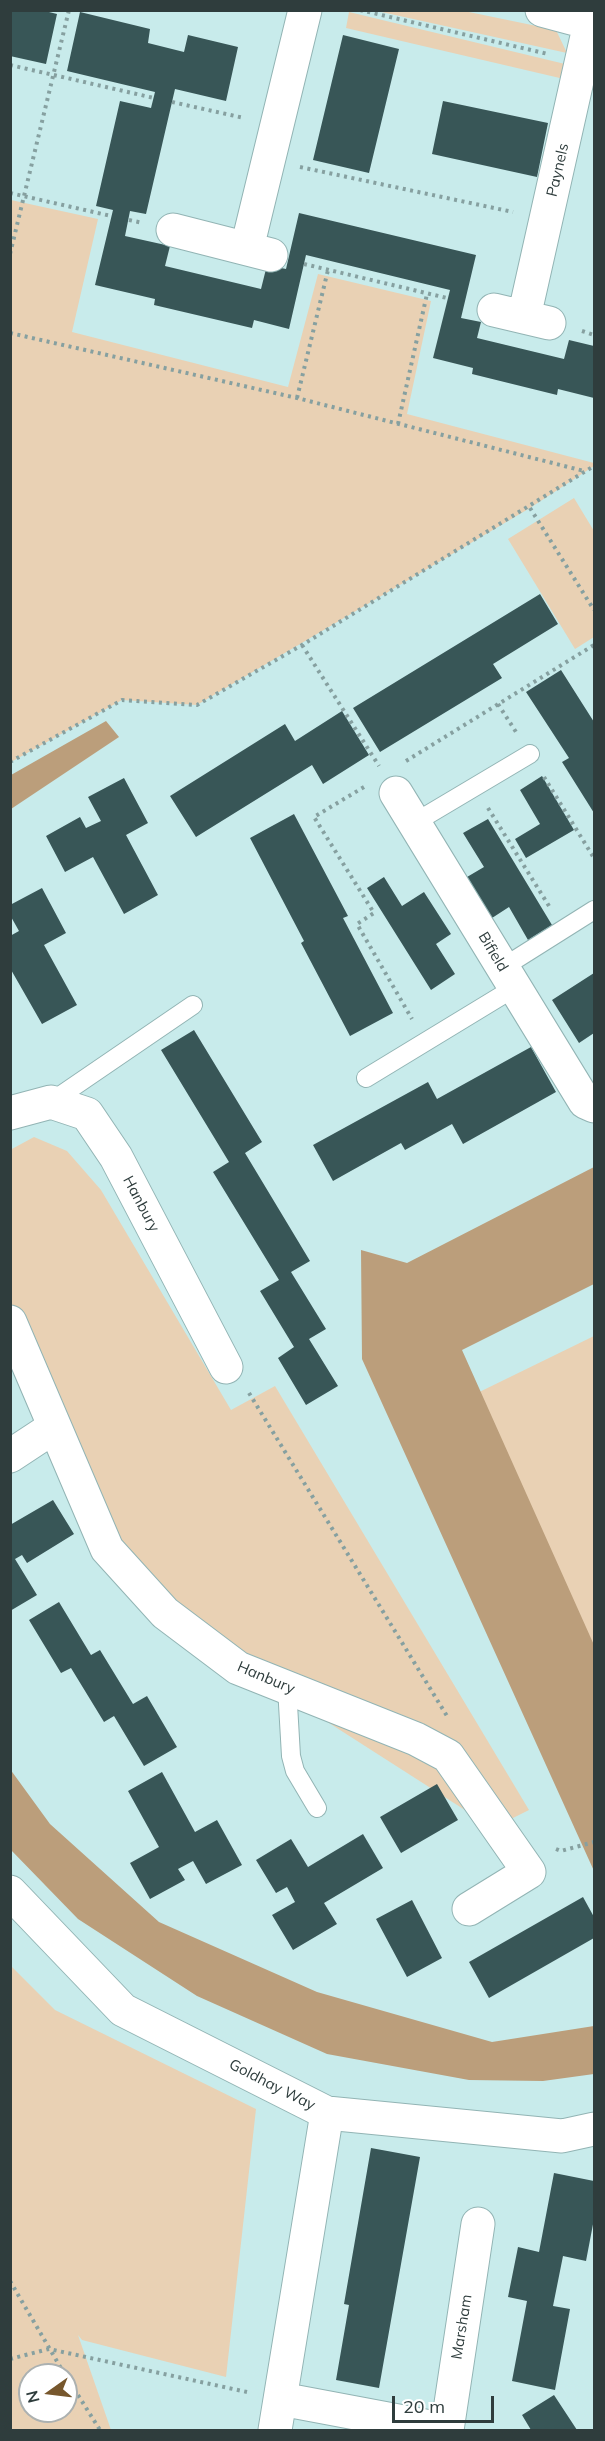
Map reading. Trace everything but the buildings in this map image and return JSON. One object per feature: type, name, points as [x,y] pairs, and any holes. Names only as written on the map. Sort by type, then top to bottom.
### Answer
[{"type":"street","points":[[173,230],[259,251],[270,161],[305,10]]},
{"type":"street","name":"Paynels","points":[[522,316],[592,23],[542,10]]},
{"type":"street","name":"Bifield","points":[[390,784],[585,1102],[594,1106]]},
{"type":"street","points":[[10,1113],[51,1102]]},
{"type":"street","name":"Hanbury","points":[[51,1102],[87,1114],[116,1157],[226,1367]]},
{"type":"street","name":"Hanbury","points":[[10,1322],[107,1549],[165,1613],[238,1668],[416,1739],[448,1756],[529,1872],[469,1909]]},
{"type":"street","points":[[10,1456],[54,1427]]},
{"type":"street","name":"Goldhay Way","points":[[10,1892],[123,2010],[327,2113],[561,2136],[594,2129]]},
{"type":"street","points":[[278,2415],[327,2113]]},
{"type":"street","name":"Marsham","points":[[278,2415],[447,2430],[478,2224]]},
{"type":"lane","points":[[414,823],[530,754]]},
{"type":"lane","points":[[366,1078],[426,1042],[508,978],[563,929],[594,910]]},
{"type":"lane","points":[[51,1102],[193,1005]]},
{"type":"lane","points":[[287,1687],[295,1771],[317,1808]]},
{"type":"path","points":[[10,254],[69,10]]},
{"type":"path","points":[[360,10],[555,56]]},
{"type":"path","points":[[10,65],[53,73],[154,98]]},
{"type":"path","points":[[172,102],[278,125]]},
{"type":"path","points":[[270,161],[546,219]]},
{"type":"path","points":[[10,193],[111,216]]},
{"type":"path","points":[[304,264],[447,298]]},
{"type":"path","points":[[297,398],[328,270]]},
{"type":"path","points":[[398,424],[427,294]]},
{"type":"path","points":[[10,333],[297,398],[585,471]]},
{"type":"path","points":[[10,762],[122,700],[197,705],[302,645],[530,508],[594,466]]},
{"type":"path","points":[[530,508],[594,610]]},
{"type":"path","points":[[302,645],[390,784]]},
{"type":"path","points":[[426,1042],[357,924],[374,913],[314,817],[390,784],[498,704],[594,645]]},
{"type":"path","points":[[498,704],[594,858]]},
{"type":"path","points":[[475,787],[563,929]]},
{"type":"path","points":[[226,1367],[251,1395],[450,1721]]},
{"type":"path","points":[[10,2281],[58,2363]]},
{"type":"path","points":[[10,2359],[49,2349],[278,2415]]},
{"type":"path","points":[[78,2395],[100,2430]]},
{"type":"shaded area","points":[[377,11],[464,11],[556,30],[567,53]]},
{"type":"shaded area","points":[[349,12],[565,64],[564,79],[346,28]]},
{"type":"shaded area","points":[[11,200],[98,219],[72,332],[288,387],[318,274],[431,301],[407,414],[594,463],[594,466],[530,508],[197,705],[122,700],[11,762]]},
{"type":"shaded area","points":[[574,498],[594,531],[594,637],[575,649],[508,539]]},
{"type":"shaded area","points":[[106,721],[119,737],[11,809],[11,775]]},
{"type":"shaded area","points":[[34,1137],[67,1151],[101,1190],[231,1410],[275,1386],[529,1810],[493,1828],[162,1616],[111,1545],[11,1305],[10,1150]]},
{"type":"shaded area","points":[[594,1167],[594,1284],[462,1350],[594,1645],[594,1871],[362,1359],[361,1250],[407,1263]]},
{"type":"shaded area","points":[[594,1336],[594,1704],[465,1399]]},
{"type":"shaded area","points":[[10,1769],[50,1824],[159,1922],[317,1992],[492,2042],[594,2026],[594,2074],[543,2081],[469,2080],[327,2054],[197,1996],[78,1919],[11,1850]]},
{"type":"shaded area","points":[[10,1965],[55,2010],[256,2109],[226,2377],[82,2340],[78,2335],[111,2430],[11,2430]]}]
